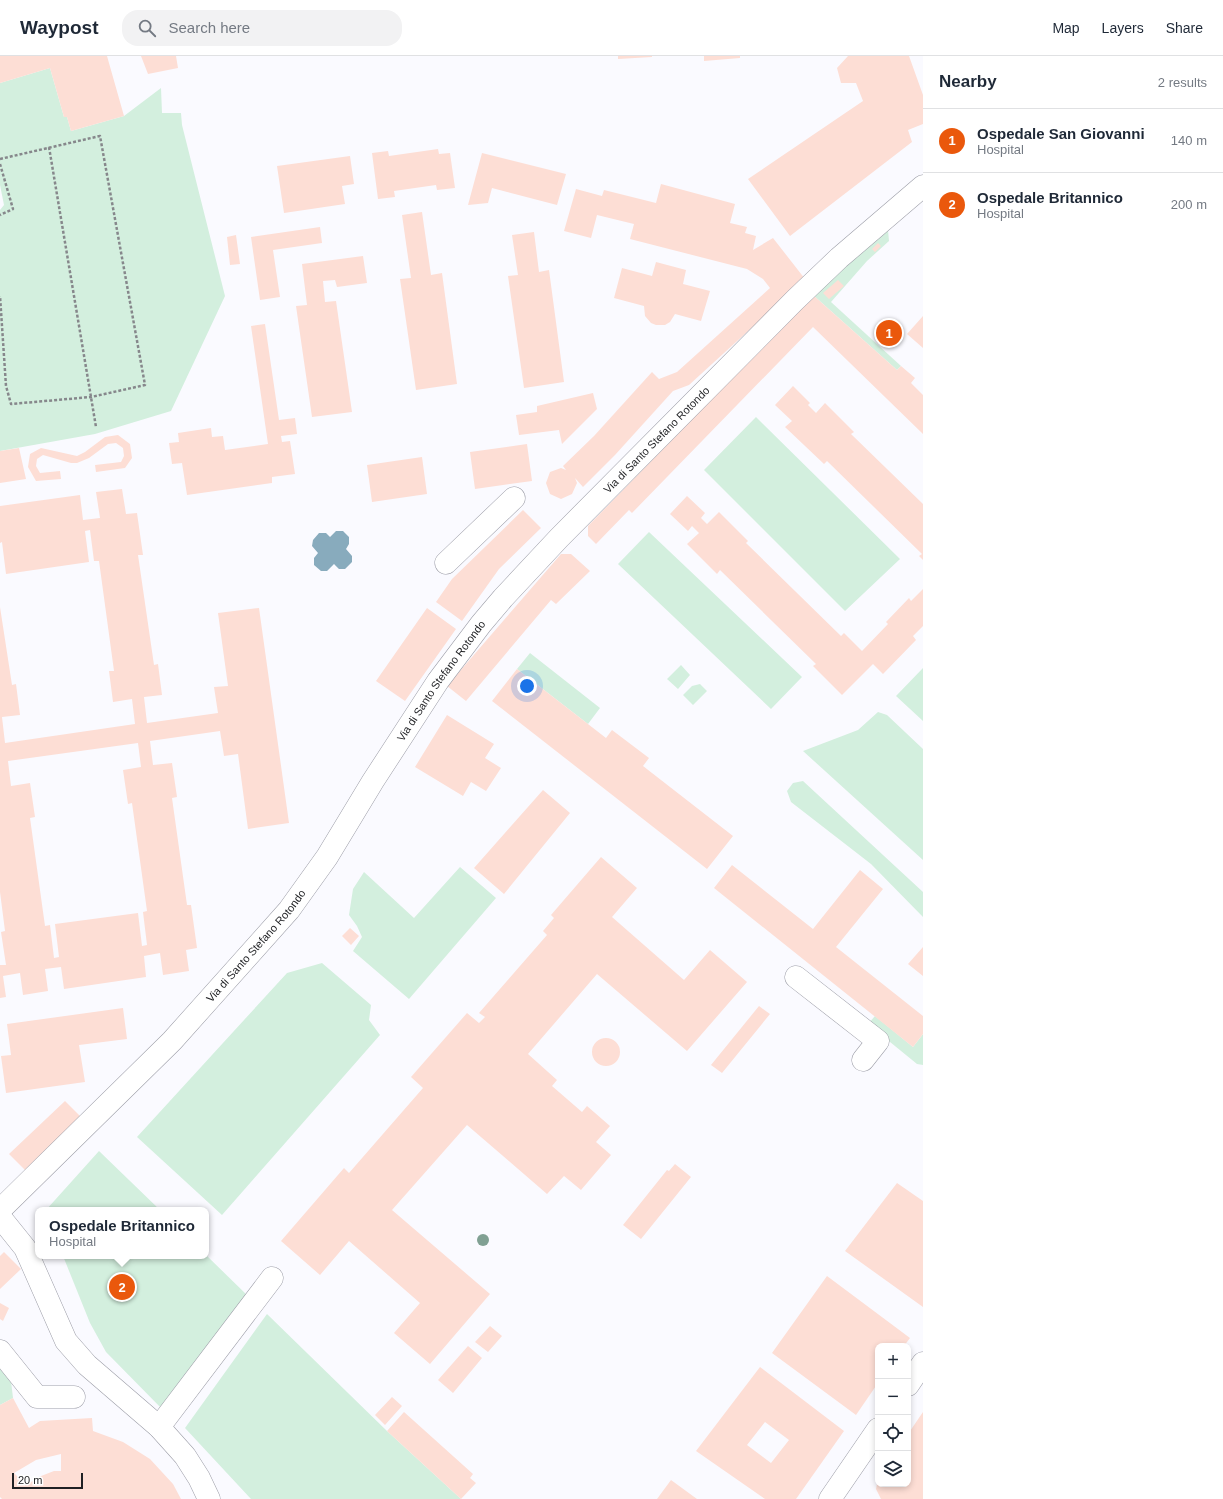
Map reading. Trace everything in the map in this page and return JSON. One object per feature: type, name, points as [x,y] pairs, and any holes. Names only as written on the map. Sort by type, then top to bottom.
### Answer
[{"type":"street","name":"Via di Santo Stefano Rotondo","points":[[0,1210],[172,1042],[289,910],[327,857],[373,780],[438,682],[503,598],[559,538],[800,295],[839,258],[923,186]]},
{"type":"street","points":[[446,563],[514,498]]},
{"type":"street","points":[[796,977],[878,1041],[863,1060]]},
{"type":"street","points":[[0,1217],[25,1248],[66,1341],[87,1365],[159,1427],[184,1456],[199,1478],[209,1499]]},
{"type":"street","points":[[159,1427],[272,1278]]},
{"type":"street","points":[[0,1352],[37,1397],[74,1397]]},
{"type":"street","points":[[911,1381],[923,1363]]},
{"type":"street","points":[[835,1497],[875,1434]]},
{"type":"path","points":[[0,159],[100,136],[145,385],[91,397],[12,404],[6,386],[0,296]]},
{"type":"path","points":[[50,147],[96,426]]},
{"type":"path","points":[[0,164],[13,209],[0,215]]},
{"type":"green space","points":[[50,68],[64,117],[67,117],[71,131],[124,116],[161,88],[162,113],[181,113],[182,125],[225,296],[171,411],[95,434],[0,451],[0,210],[4,205],[0,185],[0,83]]},
{"type":"green space","points":[[888,230],[889,241],[867,261],[831,302],[901,366],[897,370],[813,295]]},
{"type":"green space","points":[[756,417],[900,559],[845,611],[704,470]]},
{"type":"green space","points":[[649,532],[802,677],[771,709],[618,564]]},
{"type":"green space","points":[[530,653],[600,708],[588,724],[517,669]]},
{"type":"green space","points":[[681,665],[690,675],[678,689],[667,679]]},
{"type":"green space","points":[[923,668],[923,721],[896,696]]},
{"type":"green space","points":[[700,684],[707,691],[693,705],[683,695],[692,686]]},
{"type":"green space","points":[[878,712],[887,715],[923,749],[923,860],[803,751],[858,730]]},
{"type":"green space","points":[[803,781],[923,892],[923,917],[871,864],[791,802],[787,791],[793,783]]},
{"type":"green space","points":[[460,867],[496,898],[409,999],[353,951],[362,937],[357,926],[349,915],[353,889],[364,872],[414,918]]},
{"type":"green space","points":[[322,963],[371,1005],[369,1020],[380,1035],[222,1215],[137,1137],[287,973]]},
{"type":"green space","points":[[875,1016],[913,1047],[923,1034],[923,1065],[917,1064],[868,1024]]},
{"type":"green space","points":[[99,1151],[157,1207],[49,1207]]},
{"type":"green space","points":[[209,1258],[249,1297],[163,1410],[106,1352],[90,1323],[64,1259]]},
{"type":"green space","points":[[267,1314],[387,1431],[461,1499],[251,1499],[185,1428]]},
{"type":"green space","points":[[0,1364],[11,1381],[13,1398],[0,1405]]},
{"type":"water","points":[[336,531],[343,531],[349,537],[349,544],[346,549],[352,556],[352,562],[345,569],[339,569],[334,564],[327,571],[321,571],[314,565],[314,558],[318,553],[312,546],[313,540],[319,533],[326,533],[330,537]]},
{"type":"building","points":[[0,56],[107,56],[124,116],[71,131],[67,117],[64,117],[50,68],[0,83]]},
{"type":"building","points":[[141,56],[176,56],[178,68],[148,74]]},
{"type":"building","points":[[618,56],[652,56],[652,57],[618,59]]},
{"type":"building","points":[[704,56],[740,56],[740,58],[704,61]]},
{"type":"building","points":[[848,56],[909,56],[923,95],[923,124],[908,130],[912,142],[790,236],[748,179],[863,101],[856,83],[841,83],[837,68]]},
{"type":"building","points":[[438,149],[439,154],[450,153],[455,188],[437,190],[436,185],[394,191],[395,197],[378,199],[372,153],[388,151],[389,156]]},
{"type":"building","points":[[482,153],[566,174],[557,205],[492,188],[488,203],[468,205]]},
{"type":"building","points":[[350,156],[354,184],[342,186],[345,204],[284,213],[277,166]]},
{"type":"building","points":[[661,184],[735,204],[730,223],[747,227],[745,233],[756,236],[753,250],[773,238],[805,279],[689,385],[673,391],[615,455],[583,487],[575,478],[577,483],[572,494],[561,499],[550,494],[546,483],[550,472],[561,468],[566,470],[563,466],[594,436],[652,372],[659,379],[677,372],[770,288],[763,279],[747,269],[630,239],[634,224],[597,215],[591,238],[564,231],[576,189],[602,196],[604,190],[656,203]]},
{"type":"building","points":[[422,212],[431,275],[442,273],[457,384],[416,390],[400,279],[411,278],[402,215]]},
{"type":"building","points":[[320,227],[322,243],[273,250],[280,297],[260,300],[251,237]]},
{"type":"building","points":[[534,232],[539,272],[549,270],[564,382],[524,388],[508,276],[518,275],[512,235]]},
{"type":"building","points":[[236,235],[240,264],[230,265],[227,237]]},
{"type":"building","points":[[878,243],[881,246],[875,252],[872,249]]},
{"type":"building","points":[[363,256],[367,283],[337,287],[335,280],[323,281],[325,302],[336,301],[352,412],[312,417],[296,306],[307,305],[302,264]]},
{"type":"building","points":[[656,262],[686,270],[683,284],[710,291],[701,321],[675,314],[670,322],[665,325],[656,325],[651,323],[645,316],[644,306],[614,298],[622,268],[652,276]]},
{"type":"building","points":[[838,280],[844,286],[829,299],[823,293]]},
{"type":"building","points":[[813,295],[897,370],[901,366],[915,378],[911,383],[923,395],[923,434],[813,327],[632,513],[629,510],[596,544],[588,536],[588,526]]},
{"type":"building","points":[[923,316],[923,348],[907,334]]},
{"type":"building","points":[[265,324],[279,420],[295,418],[297,434],[281,436],[282,442],[290,441],[295,474],[272,477],[272,483],[187,495],[182,463],[172,464],[169,443],[179,442],[178,433],[211,428],[212,437],[223,436],[225,450],[268,444],[251,326]]},
{"type":"building","points":[[793,386],[810,403],[808,405],[816,413],[825,403],[854,432],[851,434],[923,504],[923,560],[919,556],[922,554],[827,461],[824,464],[785,427],[792,421],[775,405]]},
{"type":"building","points":[[593,393],[597,409],[562,444],[559,430],[519,435],[516,415],[537,412],[537,406]]},
{"type":"building","points":[[118,435],[130,444],[132,458],[125,468],[96,472],[95,465],[121,462],[124,456],[123,448],[116,443],[108,444],[89,458],[77,463],[71,463],[43,455],[37,459],[36,466],[40,473],[60,471],[61,479],[36,481],[28,467],[30,454],[41,448],[77,456],[105,437]]},
{"type":"building","points":[[527,444],[532,481],[475,489],[470,452]]},
{"type":"building","points":[[19,448],[26,479],[0,483],[0,451]]},
{"type":"building","points":[[422,457],[427,494],[372,502],[367,465]]},
{"type":"building","points":[[122,489],[126,514],[137,513],[143,555],[138,555],[154,665],[158,664],[162,695],[144,697],[147,723],[218,713],[214,687],[228,686],[218,613],[259,608],[289,823],[248,829],[238,754],[224,756],[220,731],[150,741],[153,765],[172,763],[177,797],[172,798],[187,905],[191,905],[197,948],[186,950],[189,971],[163,975],[160,953],[144,956],[146,977],[64,989],[61,967],[45,969],[48,991],[23,995],[20,973],[3,976],[6,997],[0,998],[0,965],[6,965],[1,932],[5,931],[0,892],[0,607],[12,685],[16,684],[20,715],[2,717],[5,743],[135,724],[132,699],[113,702],[109,671],[114,671],[99,561],[94,561],[90,530],[85,531],[89,562],[6,574],[2,542],[0,543],[0,506],[80,495],[83,520],[100,518],[96,492]],"holes":[[[138,743],[141,767],[123,770],[128,804],[132,803],[147,911],[143,912],[147,945],[142,946],[138,913],[55,924],[59,957],[54,958],[50,925],[45,926],[30,818],[35,817],[30,783],[11,786],[8,761]]]},
{"type":"building","points":[[687,496],[705,513],[701,518],[707,524],[719,512],[748,541],[746,543],[841,636],[844,633],[862,651],[888,624],[886,622],[909,598],[911,601],[923,589],[923,626],[913,636],[916,640],[883,674],[873,664],[842,695],[813,666],[816,664],[720,570],[717,574],[687,544],[699,533],[692,526],[688,531],[670,514]]},
{"type":"building","points":[[523,510],[541,528],[499,569],[462,621],[436,602],[452,579]]},
{"type":"building","points":[[561,554],[571,554],[590,571],[556,604],[551,600],[466,701],[447,686]]},
{"type":"building","points":[[427,608],[456,629],[405,701],[376,681]]},
{"type":"building","points":[[517,669],[606,738],[612,730],[649,758],[643,766],[733,836],[707,869],[492,701]]},
{"type":"building","points":[[447,715],[494,744],[485,758],[501,768],[486,791],[471,782],[463,796],[415,767]]},
{"type":"building","points":[[543,790],[570,813],[504,894],[474,868]]},
{"type":"building","points":[[601,857],[637,888],[612,917],[684,980],[710,950],[747,982],[687,1051],[597,974],[528,1054],[557,1080],[552,1086],[582,1112],[587,1106],[610,1126],[596,1142],[611,1155],[581,1190],[564,1176],[547,1194],[467,1125],[392,1210],[490,1294],[430,1364],[394,1333],[420,1303],[349,1241],[320,1275],[281,1241],[344,1168],[349,1173],[423,1088],[411,1077],[467,1013],[479,1023],[485,1017],[479,1013],[547,935],[543,931],[554,918],[551,915]]},
{"type":"building","points":[[732,865],[813,929],[860,870],[883,889],[836,947],[923,1016],[923,1034],[913,1047],[714,888]]},
{"type":"building","points":[[350,928],[359,936],[351,945],[342,936]]},
{"type":"building","points":[[923,947],[923,976],[908,964]]},
{"type":"building","points":[[759,1006],[770,1014],[722,1073],[711,1065]]},
{"type":"building","points":[[123,1008],[127,1039],[79,1045],[85,1082],[6,1093],[1,1056],[11,1055],[7,1024]]},
{"type":"building","points":[[606,1038],[612,1039],[616,1042],[619,1046],[619,1058],[616,1062],[612,1065],[606,1066],[600,1065],[596,1062],[593,1058],[592,1052],[593,1046],[596,1042],[600,1039]]},
{"type":"building","points":[[65,1101],[82,1118],[26,1171],[9,1154]]},
{"type":"building","points":[[675,1164],[691,1177],[641,1239],[623,1225],[667,1170],[669,1171]]},
{"type":"building","points":[[897,1183],[923,1201],[923,1307],[845,1251]]},
{"type":"building","points":[[4,1252],[21,1269],[0,1289],[0,1256]]},
{"type":"building","points":[[827,1276],[910,1338],[906,1343],[875,1343],[875,1387],[856,1415],[772,1353]]},
{"type":"building","points":[[0,1303],[9,1308],[3,1321],[0,1319]]},
{"type":"building","points":[[490,1326],[502,1336],[488,1352],[475,1342]]},
{"type":"building","points":[[468,1346],[482,1358],[453,1393],[438,1380]]},
{"type":"building","points":[[760,1367],[844,1431],[796,1499],[765,1499],[696,1451]],"holes":[[[765,1422],[789,1440],[771,1463],[747,1445]]]},
{"type":"building","points":[[392,1397],[402,1406],[385,1425],[375,1415]]},
{"type":"building","points":[[13,1398],[29,1428],[40,1421],[92,1418],[93,1431],[123,1442],[150,1459],[173,1484],[181,1499],[2,1499],[0,1497],[0,1405]],"holes":[[[61,1454],[61,1471],[54,1471],[41,1476],[26,1485],[14,1473],[36,1460]]]},
{"type":"building","points":[[404,1412],[473,1474],[470,1478],[476,1483],[461,1499],[387,1431]]},
{"type":"building","points":[[923,1412],[923,1499],[881,1499],[876,1487],[911,1487],[911,1430]]},
{"type":"building","points":[[671,1480],[697,1499],[657,1499]]},
{"type":"place","name":"Ospedale San Giovanni","points":[[889,333]]},
{"type":"place","name":"Ospedale Britannico","points":[[122,1287]]}]
